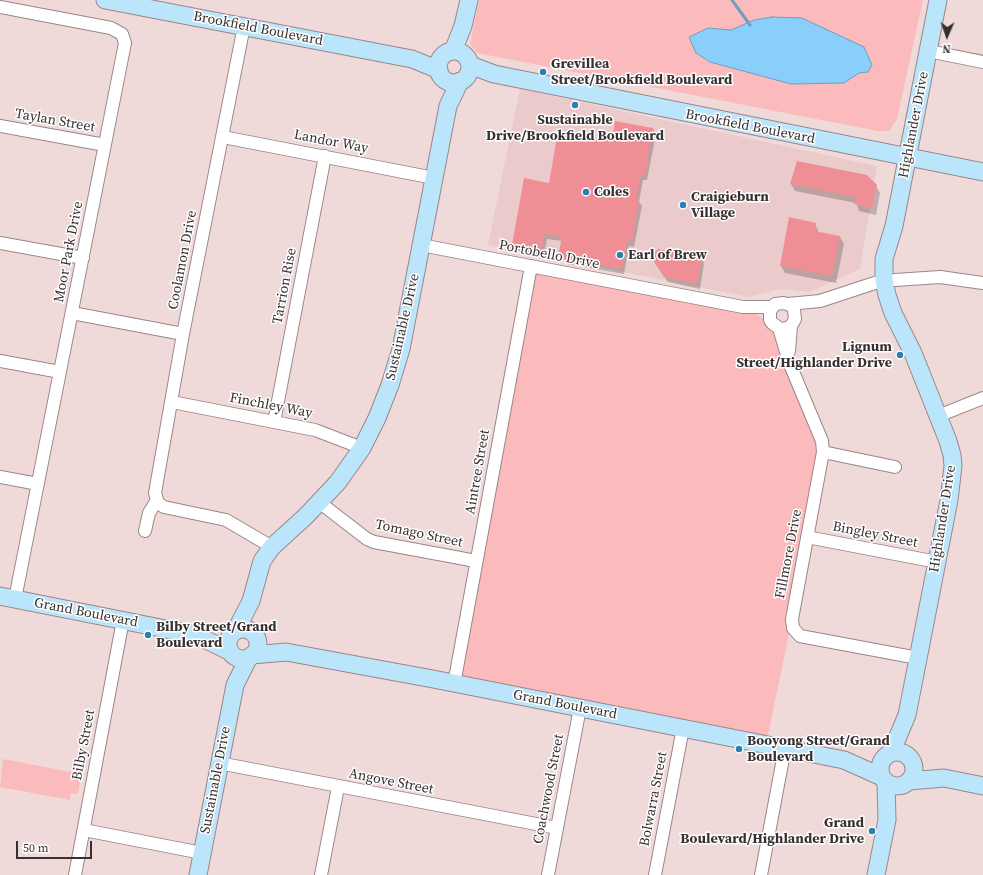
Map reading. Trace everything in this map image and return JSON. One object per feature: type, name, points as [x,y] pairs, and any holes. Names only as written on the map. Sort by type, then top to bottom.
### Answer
[{"type":"street","name":"Brookfield Boulevard","points":[[105,0],[494,74],[907,158],[983,172]]},
{"type":"street","name":"Sustainable Drive","points":[[234,631],[251,601],[258,571],[262,561],[272,547],[338,482],[362,448],[377,418],[392,378],[401,349],[469,0]]},
{"type":"street","name":"Highlander Drive","points":[[890,754],[907,715],[949,500],[953,466],[952,455],[938,416],[903,329],[890,280],[894,226],[938,0]]},
{"type":"street","name":"Moor Park Drive","points":[[0,7],[107,27],[122,34],[125,46],[38,484],[7,598]]},
{"type":"street","name":"Coolamon Drive","points":[[145,531],[149,512],[157,500],[155,489],[172,402],[183,334],[244,26]]},
{"type":"street","points":[[928,52],[983,62]]},
{"type":"street","name":"Taylan Street","points":[[0,126],[105,145]]},
{"type":"street","name":"Landor Way","points":[[223,137],[434,178]]},
{"type":"street","name":"Tarrion Rise","points":[[274,422],[325,156]]},
{"type":"street","points":[[0,243],[83,258]]},
{"type":"street","name":"Portobello Drive","points":[[421,245],[743,307],[772,307]]},
{"type":"street","name":"Aintree Street","points":[[454,684],[531,266]]},
{"type":"street","points":[[820,301],[783,329],[775,326],[769,315],[772,307],[780,303],[788,304],[820,301],[890,280],[940,277],[983,283]]},
{"type":"street","points":[[788,304],[794,310],[790,362]]},
{"type":"street","name":"Portobello Drive","points":[[743,307],[775,326]]},
{"type":"street","points":[[72,313],[183,334]]},
{"type":"street","name":"Fillmore Drive","points":[[775,326],[822,441],[822,452],[792,619],[793,628],[800,636],[918,658]]},
{"type":"street","points":[[0,360],[60,372]]},
{"type":"street","points":[[938,416],[983,398]]},
{"type":"street","name":"Finchley Way","points":[[172,402],[315,430],[362,448]]},
{"type":"street","points":[[822,452],[895,467]]},
{"type":"street","points":[[0,477],[38,484]]},
{"type":"street","points":[[157,500],[168,508],[210,515],[226,520],[272,547]]},
{"type":"street","name":"Tomago Street","points":[[319,502],[366,539],[374,542],[476,561]]},
{"type":"street","name":"Bingley Street","points":[[807,537],[937,562]]},
{"type":"street","name":"Grand Boulevard","points":[[7,598],[196,634],[241,655],[286,652],[844,760],[884,779]]},
{"type":"street","name":"Sustainable Drive","points":[[251,601],[255,636]]},
{"type":"street","name":"Bilby Street","points":[[75,875],[123,620]]},
{"type":"street","points":[[246,629],[255,636],[257,647],[241,655],[228,641],[234,631],[246,629]]},
{"type":"street","name":"Grand Boulevard","points":[[196,634],[234,631]]},
{"type":"street","name":"Grand Boulevard","points":[[255,636],[286,652]]},
{"type":"street","name":"Sustainable Drive","points":[[198,875],[241,655]]},
{"type":"street","name":"Coachwood Street","points":[[548,875],[580,708]]},
{"type":"street","name":"Highlander Drive","points":[[907,715],[909,757]]},
{"type":"street","name":"Bolwarra Street","points":[[655,875],[683,728]]},
{"type":"street","points":[[761,875],[785,748]]},
{"type":"street","points":[[887,820],[884,779],[880,767],[884,758],[890,754],[901,753],[909,757],[920,766],[944,778],[983,786]]},
{"type":"street","name":"Grand Boulevard","points":[[844,760],[870,758],[890,754]]},
{"type":"street","points":[[876,875],[887,820],[906,782],[912,777],[914,767],[909,757]]},
{"type":"street","name":"Angove Street","points":[[219,763],[557,828]]},
{"type":"street","points":[[884,779],[894,786],[906,782],[944,778]]},
{"type":"street","points":[[321,875],[338,787]]},
{"type":"street","points":[[84,830],[202,853]]},
{"type":"shaded area","points":[[479,0],[923,0],[897,119],[889,131],[878,131],[477,53],[470,44]]},
{"type":"shaded area","name":"Craigieburn Village","points":[[520,89],[877,166],[860,269],[809,292],[781,289],[748,297],[488,245]]},
{"type":"shaded area","points":[[531,266],[743,307],[772,323],[822,441],[792,619],[766,745],[454,684]]},
{"type":"shaded area","points":[[3,759],[81,774],[78,794],[71,793],[70,800],[0,787]]},
{"type":"water","points":[[772,17],[802,18],[864,47],[872,65],[868,72],[859,73],[844,83],[791,84],[710,62],[696,53],[689,37],[708,28],[731,30],[754,20]]},
{"type":"building","points":[[615,121],[653,128],[645,176],[641,175],[636,199],[639,200],[632,242],[627,242],[622,269],[564,259],[559,252],[562,237],[544,234],[541,251],[512,245],[524,178],[549,183],[558,131],[612,141]]},
{"type":"building","points":[[797,161],[867,175],[877,185],[872,208],[854,204],[856,197],[790,184]]},
{"type":"building","points":[[789,217],[816,223],[814,231],[840,236],[832,276],[780,266]]},
{"type":"building","points":[[658,249],[702,257],[697,284],[664,277],[651,257]]},
{"type":"waterway","points":[[732,0],[750,25]]},
{"type":"place","name":"Grevillea Street/Brookfield Boulevard","points":[[543,72]]},
{"type":"place","name":"Sustainable Drive/Brookfield Boulevard","points":[[575,105]]},
{"type":"place","name":"Coles","points":[[586,192]]},
{"type":"place","name":"Craigieburn Village","points":[[683,205]]},
{"type":"place","name":"Earl of Brew","points":[[620,255]]},
{"type":"place","name":"Lignum Street/Highlander Drive","points":[[900,355]]},
{"type":"place","name":"Bilby Street/Grand Boulevard","points":[[148,635]]},
{"type":"place","name":"Booyong Street/Grand Boulevard","points":[[739,749]]},
{"type":"place","name":"Grand Boulevard/Highlander Drive","points":[[872,831]]}]
